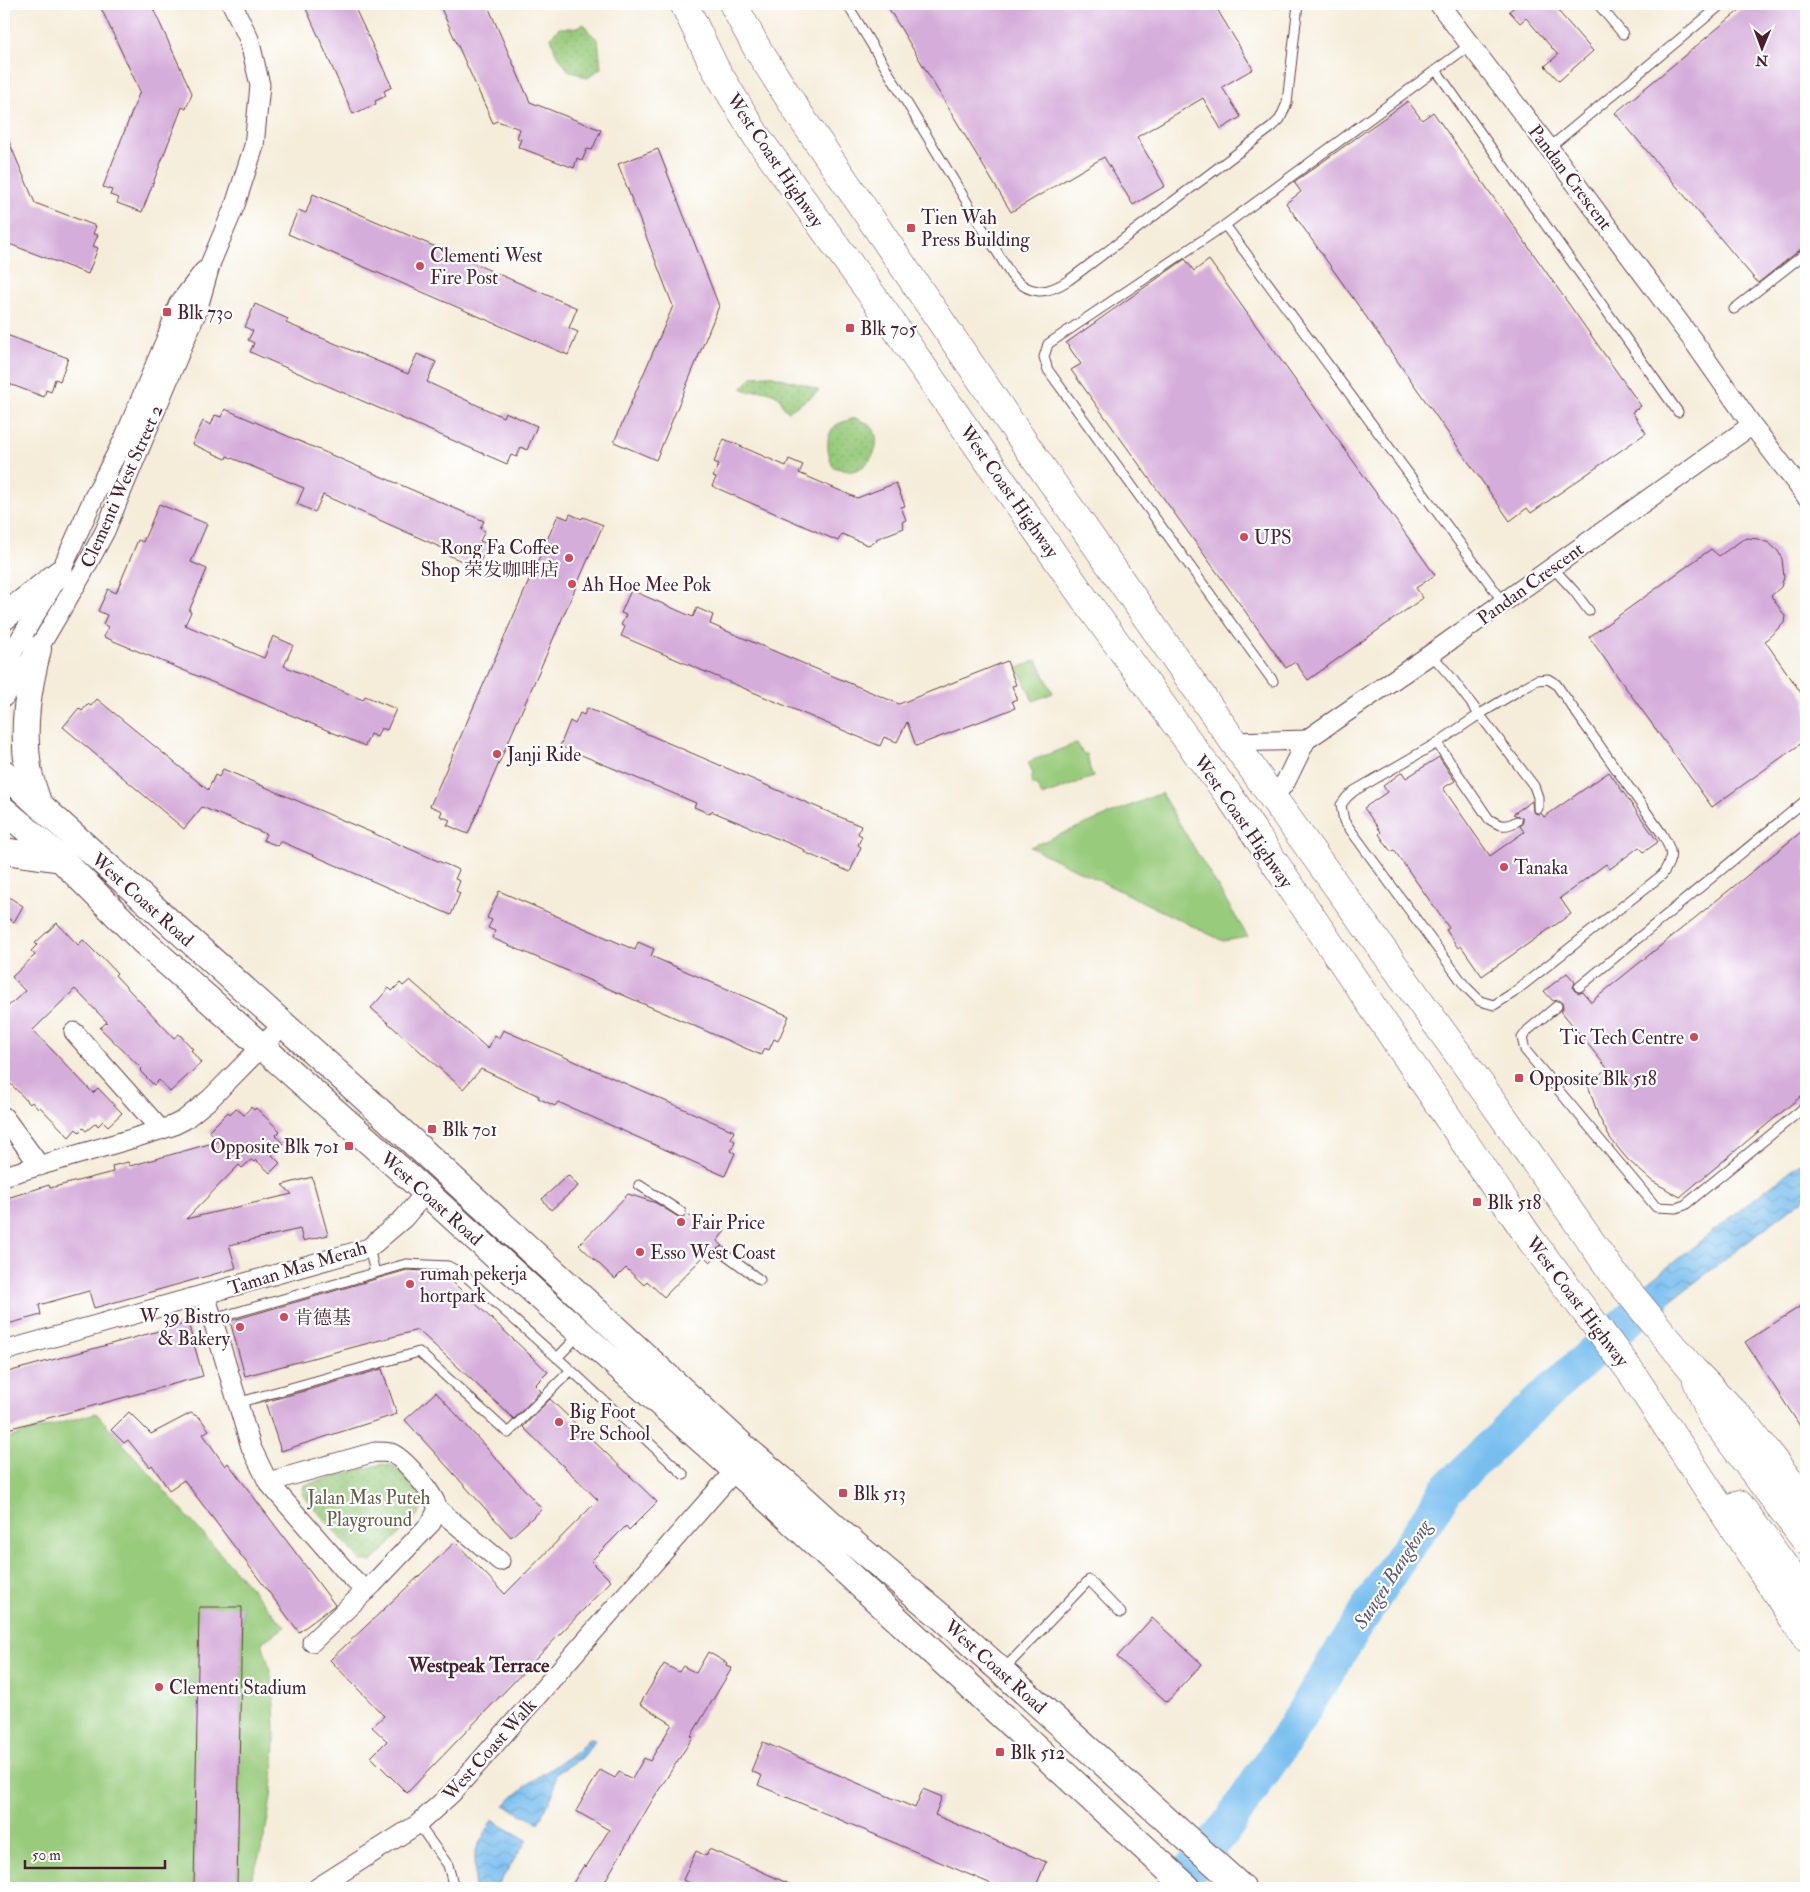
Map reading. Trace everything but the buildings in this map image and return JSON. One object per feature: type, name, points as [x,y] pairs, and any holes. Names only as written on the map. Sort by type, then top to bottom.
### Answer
[{"type":"highway","name":"West Coast Highway","points":[[684,4],[715,68],[756,137],[880,306],[1086,600],[1228,794],[1525,1232],[1635,1379],[1806,1638]]},
{"type":"highway","name":"West Coast Highway","points":[[733,4],[801,117],[1005,415],[1233,742],[1490,1098],[1613,1273],[1693,1370],[1740,1419],[1806,1502]]},
{"type":"highway","points":[[975,440],[979,423],[985,417],[994,414],[1005,415]]},
{"type":"highway","points":[[1693,1370],[1712,1417],[1806,1541]]},
{"type":"highway","points":[[1635,1379],[1665,1404],[1806,1596]]},
{"type":"main road","points":[[4,617],[60,573]]},
{"type":"main road","points":[[38,649],[29,686],[25,727],[29,770],[39,806]]},
{"type":"main road","name":"West Coast Road","points":[[4,773],[372,1103],[545,1264],[741,1460]]},
{"type":"main road","name":"West Coast Road","points":[[4,810],[61,859],[144,942],[426,1192],[581,1333],[741,1460],[838,1546],[1183,1884]]},
{"type":"main road","points":[[4,851],[61,859]]},
{"type":"main road","points":[[528,1286],[533,1273],[545,1264]]},
{"type":"main road","name":"West Coast Road","points":[[838,1546],[945,1620],[1233,1881]]},
{"type":"street","name":"Clementi West Street 2","points":[[4,697],[38,649],[90,561],[118,503],[197,311],[211,262],[235,205],[254,146],[260,85],[249,39],[232,4]]},
{"type":"street","name":"Pandan Crescent","points":[[1439,4],[1550,148],[1806,496]]},
{"type":"street","name":"Clementi West Street 2","points":[[4,666],[60,573],[94,497],[123,441],[178,306],[211,262]]},
{"type":"street","name":"Pandan Crescent","points":[[1273,798],[1286,781],[1306,740],[1504,603],[1752,425]]},
{"type":"street","points":[[1233,742],[1306,740]]},
{"type":"street","points":[[4,1176],[172,1126],[192,1115],[210,1099],[283,1024]]},
{"type":"street","points":[[74,1032],[161,1130]]},
{"type":"street","points":[[4,1117],[40,1166]]},
{"type":"street","name":"Taman Mas Merah","points":[[4,1351],[369,1248],[404,1218],[426,1192]]},
{"type":"street","points":[[205,1294],[250,1448],[268,1482],[349,1575],[366,1591]]},
{"type":"street","points":[[268,1482],[375,1452],[390,1453],[401,1460],[431,1493],[438,1509],[500,1561]]},
{"type":"street","name":"West Coast Walk","points":[[318,1888],[418,1824],[452,1793],[741,1460]]},
{"type":"street","points":[[312,1642],[366,1591],[431,1523],[438,1509]]},
{"type":"lane","points":[[847,4],[1011,275],[1030,290],[1046,292],[1057,288],[1069,280],[1272,127],[1280,119],[1287,103],[1298,4]]},
{"type":"lane","points":[[1598,4],[1623,34]]},
{"type":"lane","points":[[1550,148],[1722,4]]},
{"type":"lane","points":[[1273,681],[1048,370],[1044,357],[1048,344],[1225,225],[1470,45]]},
{"type":"lane","points":[[1436,70],[1678,412]]},
{"type":"lane","points":[[1225,225],[1504,603]]},
{"type":"lane","points":[[1734,309],[1806,253]]},
{"type":"lane","points":[[1552,567],[1589,611]]},
{"type":"lane","points":[[1430,654],[1451,677],[1534,786],[1538,798],[1538,808]]},
{"type":"lane","points":[[1548,679],[1556,684],[1671,849],[1671,862],[1662,875],[1513,993],[1494,1005],[1480,1001],[1464,986],[1344,821],[1341,806],[1354,791],[1437,743],[1480,714],[1537,680],[1548,679]]},
{"type":"lane","points":[[1437,743],[1489,818],[1498,825],[1504,826],[1517,821]]},
{"type":"lane","points":[[1579,987],[1806,800]]},
{"type":"lane","points":[[1556,1006],[1528,1030],[1522,1038],[1525,1050],[1656,1207],[1676,1208],[1685,1205],[1806,1106]]},
{"type":"lane","points":[[639,1185],[681,1212]]},
{"type":"lane","points":[[369,1248],[375,1273]]},
{"type":"lane","points":[[722,1252],[760,1280]]},
{"type":"lane","points":[[213,1319],[406,1264],[448,1266],[463,1274],[571,1370],[684,1475]]},
{"type":"lane","points":[[557,1358],[581,1333]]},
{"type":"lane","points":[[237,1403],[419,1352],[508,1433],[571,1370]]},
{"type":"lane","points":[[1002,1671],[1089,1580],[1121,1613]]},
{"type":"lane","points":[[418,1824],[448,1865],[454,1888]]},
{"type":"green space","points":[[584,24],[589,32],[598,40],[601,68],[588,78],[568,70],[555,51],[551,37],[559,28],[575,28]]},
{"type":"green space","points":[[769,375],[807,385],[819,391],[788,412],[784,408],[780,397],[761,390],[749,392],[742,388],[753,376]]},
{"type":"green space","points":[[855,418],[870,425],[874,431],[876,445],[874,452],[865,465],[859,469],[850,471],[833,467],[828,449],[831,431],[840,423]]},
{"type":"green space","points":[[1037,660],[1053,693],[1033,701],[1018,668]]},
{"type":"green space","points":[[1077,743],[1083,754],[1087,754],[1093,777],[1042,796],[1037,785],[1033,786],[1031,778],[1033,774],[1028,762]]},
{"type":"green space","points":[[1161,793],[1248,937],[1223,941],[1030,847]]},
{"type":"green space","points":[[96,1413],[285,1627],[262,1642],[271,1676],[274,1700],[274,1755],[269,1813],[256,1866],[247,1888],[237,1888],[242,1608],[200,1607],[194,1888],[4,1888],[4,1439]]},
{"type":"green space","name":"Jalan Mas Puteh Playground","points":[[382,1464],[394,1466],[421,1496],[422,1510],[373,1561],[361,1561],[302,1494],[304,1485]]},
{"type":"water","points":[[1806,1158],[1806,1197],[1659,1310],[1646,1284]]},
{"type":"water","points":[[589,1738],[595,1740],[584,1756],[556,1774],[553,1794],[538,1823],[504,1805],[529,1783],[579,1750]]},
{"type":"water","points":[[492,1820],[527,1840],[496,1888],[473,1888],[475,1851]]},
{"type":"waterway","name":"Sungei Bangkong","points":[[1174,1888],[1227,1826],[1286,1739],[1385,1581],[1448,1488],[1518,1420],[1653,1298]]},
{"type":"place","name":"Tien Wah Press Building","points":[[911,228]]},
{"type":"place","name":"Clementi West Fire Post","points":[[420,266]]},
{"type":"place","name":"Blk 730","points":[[167,312]]},
{"type":"place","name":"Blk 705","points":[[850,328]]},
{"type":"place","name":"UPS","points":[[1244,537]]},
{"type":"place","name":"Rong Fa Coffee Shop 荣发咖啡店","points":[[569,558]]},
{"type":"place","name":"Ah Hoe Mee Pok","points":[[572,584]]},
{"type":"place","name":"Janji Ride","points":[[497,754]]},
{"type":"place","name":"Tanaka","points":[[1504,867]]},
{"type":"place","name":"Tic Tech Centre","points":[[1694,1037]]},
{"type":"place","name":"Opposite Blk 518","points":[[1519,1078]]},
{"type":"place","name":"Blk 701","points":[[432,1129]]},
{"type":"place","name":"Opposite Blk 701","points":[[349,1146]]},
{"type":"place","name":"Blk 518","points":[[1477,1202]]},
{"type":"place","name":"Fair Price","points":[[681,1222]]},
{"type":"place","name":"Esso West Coast","points":[[640,1252]]},
{"type":"place","name":"rumah pekerja hortpark","points":[[410,1284]]},
{"type":"place","name":"肯德基","points":[[284,1317]]},
{"type":"place","name":"W 39 Bistro & Bakery","points":[[240,1327]]},
{"type":"place","name":"Big Foot Pre School","points":[[559,1422]]},
{"type":"place","name":"Blk 513","points":[[843,1493]]},
{"type":"place","name":"Clementi Stadium","points":[[159,1687]]},
{"type":"place","name":"Blk 512","points":[[1000,1752]]},
{"type":"district","name":"Westpeak Terrace","points":[[479,1665]]}]
